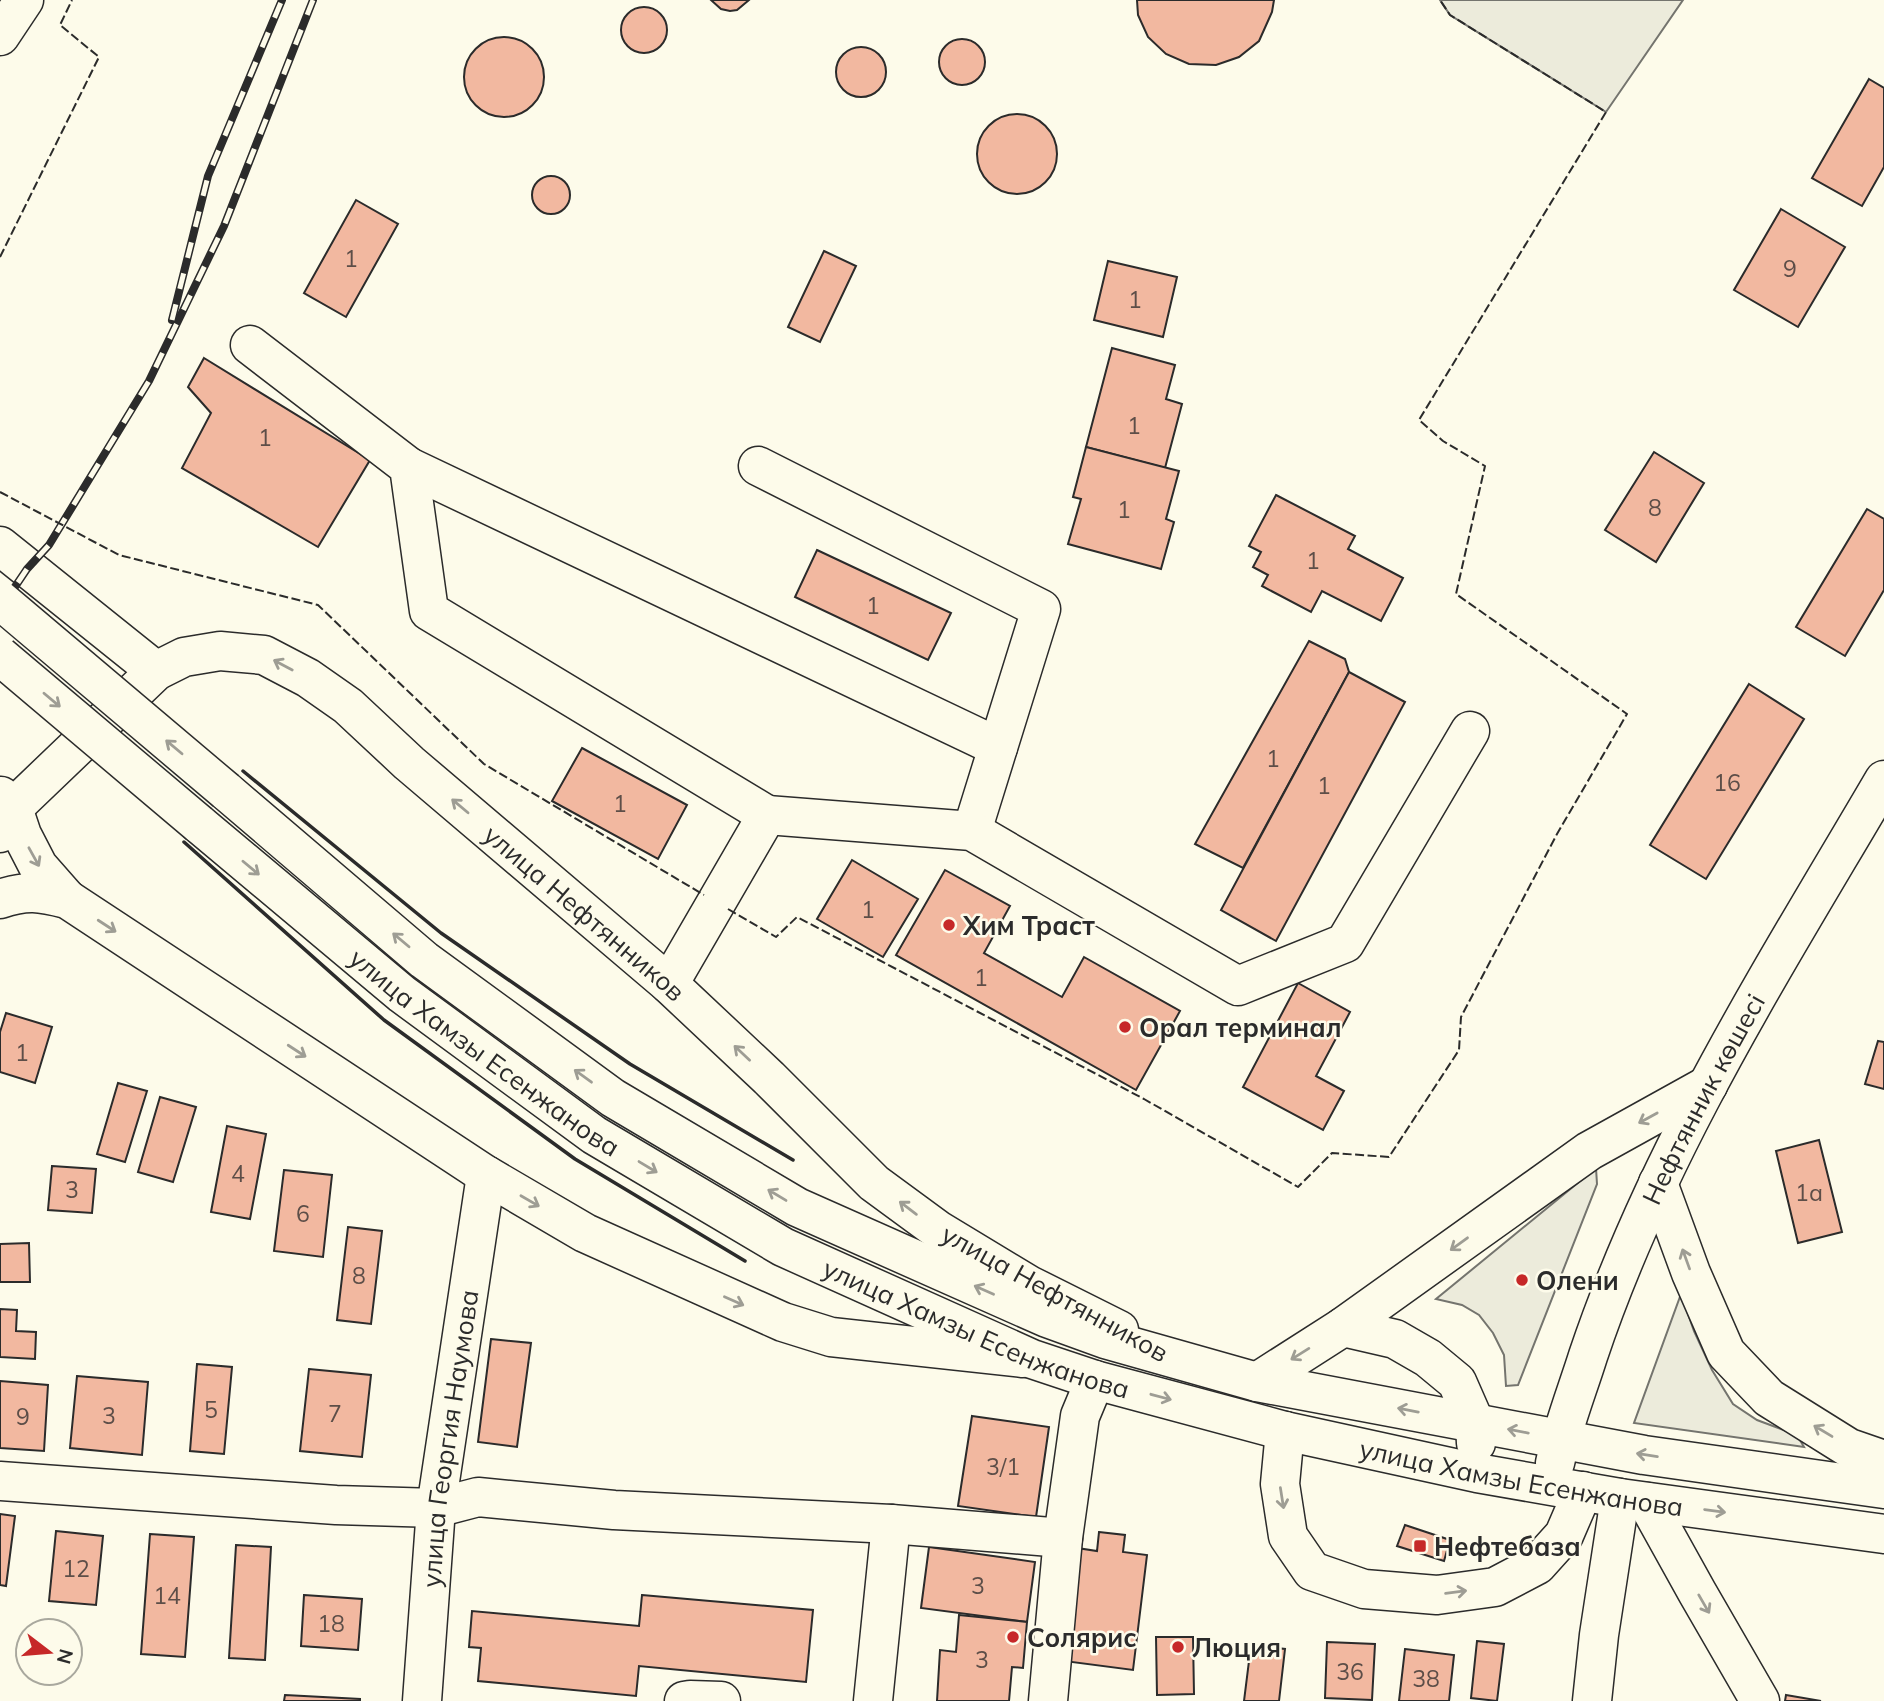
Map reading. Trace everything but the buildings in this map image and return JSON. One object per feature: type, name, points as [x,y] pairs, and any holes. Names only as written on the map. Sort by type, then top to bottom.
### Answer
[{"type":"main road","points":[[0,36],[24,0]]},
{"type":"main road","points":[[250,345],[409,467],[998,747]]},
{"type":"main road","points":[[409,467],[429,611],[766,815],[972,831],[1238,986],[1345,943],[1470,731]]},
{"type":"main road","points":[[758,467],[1041,610],[972,831]]},
{"type":"main road","points":[[0,546],[156,671]]},
{"type":"main road","name":"улица Хамзы Есенжанова","points":[[0,600],[424,960],[613,1098],[797,1207],[1047,1318],[1105,1339],[1257,1382],[1644,1455],[1884,1489]]},
{"type":"main road","name":"улица Нефтянников","points":[[4,812],[156,671],[184,657],[220,651],[264,655],[308,678],[348,706],[409,763],[669,984],[769,1078],[874,1183],[938,1230],[1029,1285],[1180,1361]]},
{"type":"main road","name":"улица Хамзы Есенжанова","points":[[0,656],[402,994],[594,1135],[783,1247],[1032,1359],[1095,1380],[1285,1431],[1477,1473],[1634,1500],[1884,1534]]},
{"type":"main road","name":"Нефтянник көшесі","points":[[1561,1438],[1604,1310],[1658,1183],[1728,1046],[1884,780]]},
{"type":"main road","points":[[4,812],[22,835],[38,866],[67,899],[486,1175],[585,1233],[783,1322],[831,1337],[1032,1359]]},
{"type":"main road","points":[[669,984],[766,815]]},
{"type":"main road","points":[[0,900],[15,894],[37,892],[67,899]]},
{"type":"main road","points":[[1257,1382],[1343,1327],[1589,1151],[1708,1085]]},
{"type":"main road","name":"улица Георгия Наумова","points":[[422,1701],[436,1508],[486,1175]]},
{"type":"main road","points":[[1658,1183],[1691,1273],[1726,1353],[1769,1398],[1849,1448],[1884,1460]]},
{"type":"main road","points":[[1343,1327],[1395,1339],[1428,1358],[1457,1382],[1475,1423],[1477,1473]]},
{"type":"main road","points":[[1048,1701],[1063,1538],[1080,1416],[1095,1380]]},
{"type":"main road","points":[[1285,1431],[1280,1484],[1288,1536],[1312,1571],[1364,1589],[1437,1595],[1495,1587],[1537,1565],[1564,1535],[1567,1488],[1561,1438]]},
{"type":"main road","points":[[0,1481],[336,1505],[436,1508],[478,1497],[614,1510],[891,1524],[1063,1538]]},
{"type":"main road","points":[[1592,1701],[1599,1635],[1634,1500]]},
{"type":"main road","points":[[1634,1500],[1696,1592],[1760,1701]]},
{"type":"main road","points":[[873,1701],[891,1524]]},
{"type":"main road","points":[[684,1701],[721,1701]]},
{"type":"shaded area","points":[[1440,0],[1683,0],[1606,112],[1450,15]]},
{"type":"shaded area","points":[[1596,1168],[1597,1184],[1518,1385],[1506,1386],[1504,1355],[1493,1333],[1479,1315],[1462,1305],[1436,1299]]},
{"type":"shaded area","points":[[1681,1294],[1712,1370],[1733,1404],[1757,1420],[1797,1435],[1804,1447],[1634,1423]]},
{"type":"railway","points":[[172,320],[208,176],[282,0]]},
{"type":"railway","points":[[0,609],[27,569],[49,545],[149,381],[224,226],[313,0]]},
{"type":"fence","points":[[0,257],[99,57],[60,25],[72,0]]},
{"type":"fence","points":[[728,909],[776,937],[797,917],[1144,1099],[1298,1187],[1332,1153],[1389,1157],[1459,1050],[1461,1017],[1557,834],[1627,714],[1456,594],[1485,466],[1443,441],[1419,420],[1606,112],[1450,15],[1440,0]]},
{"type":"fence","points":[[0,492],[119,555],[318,605],[484,764],[704,895]]},
{"type":"wall","points":[[243,771],[441,933],[630,1064],[793,1160]]},
{"type":"wall","points":[[184,842],[384,1020],[575,1159],[745,1261]]},
{"type":"place","name":"Хим Траст","points":[[949,925]]},
{"type":"place","name":"Орал терминал","points":[[1125,1027]]},
{"type":"place","name":"Олени","points":[[1522,1280]]},
{"type":"place","name":"Нефтебаза","points":[[1420,1546]]},
{"type":"place","name":"Солярис","points":[[1013,1637]]},
{"type":"place","name":"Люция","points":[[1178,1647]]}]
